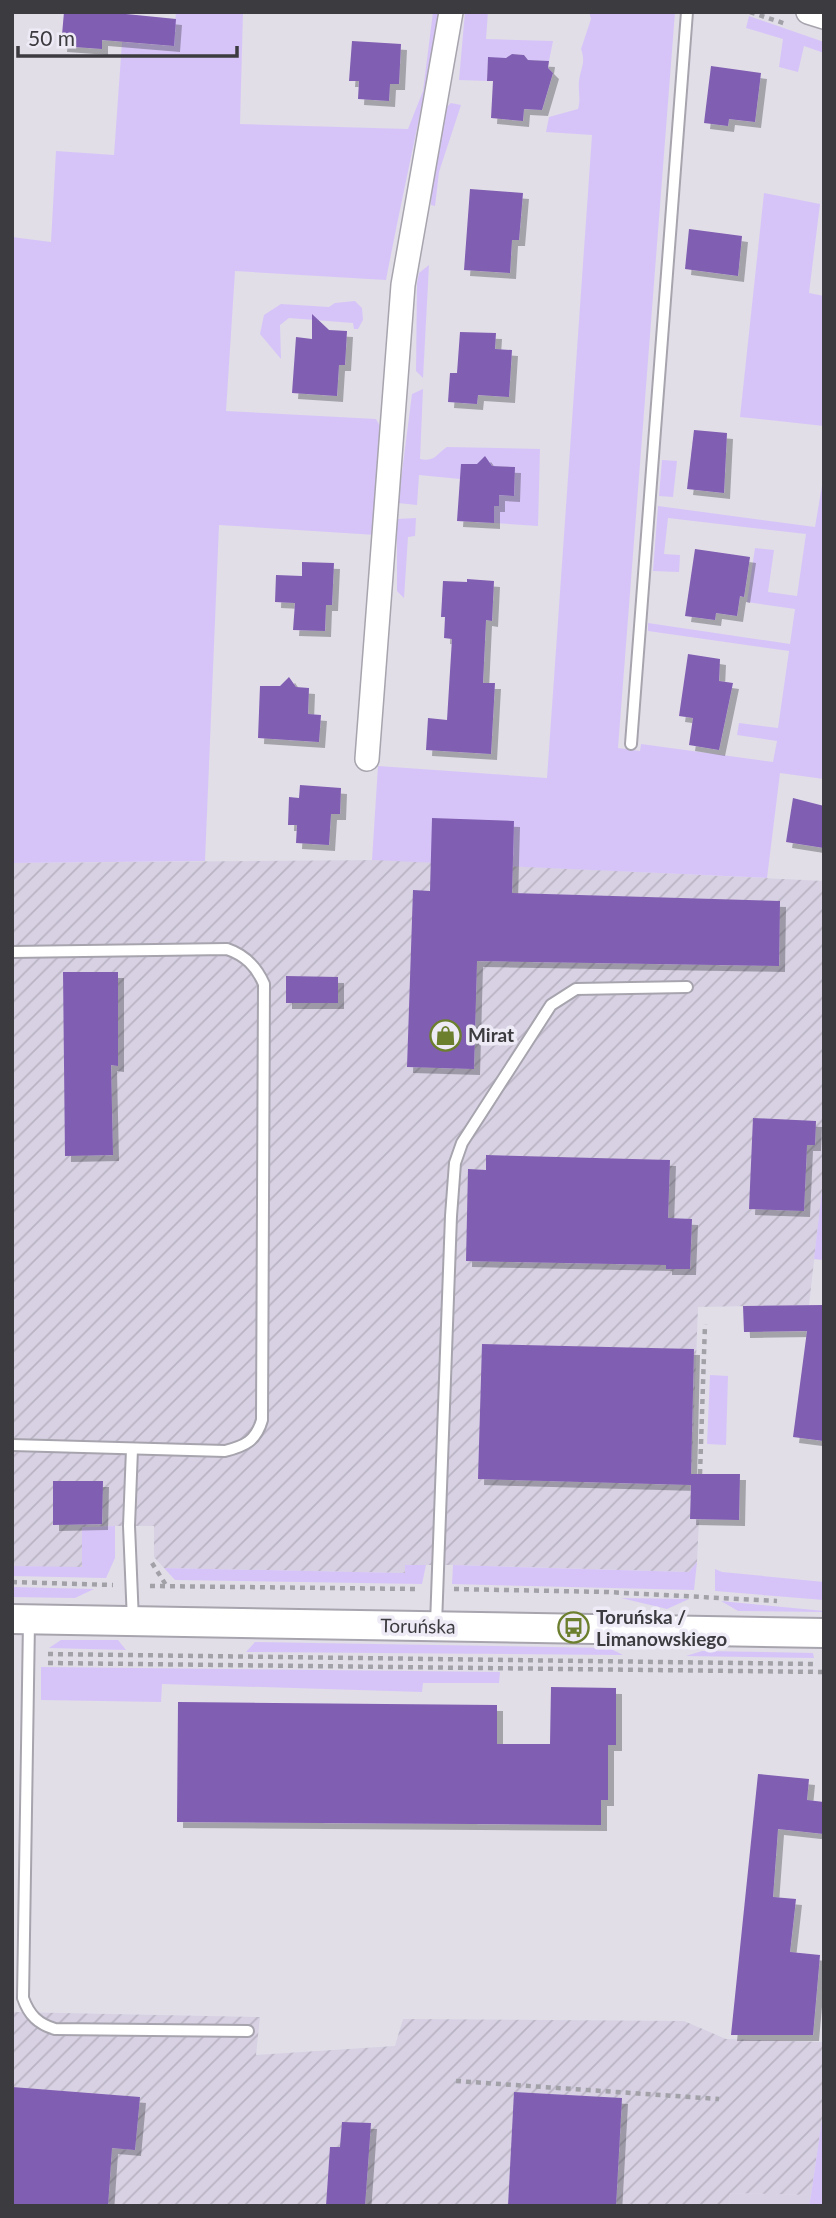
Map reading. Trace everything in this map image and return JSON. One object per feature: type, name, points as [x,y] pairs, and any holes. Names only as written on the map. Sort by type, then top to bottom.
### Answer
[{"type":"street","points":[[368,759],[403,285],[451,12]]},
{"type":"street","points":[[808,12],[824,17]]},
{"type":"street","name":"Toruńska","points":[[21,1619],[824,1633]]},
{"type":"lane","points":[[631,744],[687,12]]},
{"type":"lane","points":[[12,952],[227,949],[241,954],[251,963],[264,984],[262,1420],[251,1442],[225,1451],[12,1445]]},
{"type":"lane","points":[[436,1626],[451,1216],[458,1152],[558,998],[576,989],[687,987]]},
{"type":"lane","points":[[132,1449],[129,1526],[133,1621]]},
{"type":"lane","points":[[21,1619],[27,1658],[23,1998],[27,2009],[44,2025],[55,2029],[248,2031]]},
{"type":"path","points":[[700,1474],[705,1324]]},
{"type":"path","points":[[149,1555],[167,1586]]},
{"type":"path","points":[[27,1658],[819,1664]]},
{"type":"path","points":[[27,1658],[824,1672]]},
{"type":"path","points":[[456,2081],[719,2099]]},
{"type":"shaded area","points":[[176,12],[243,12],[240,124],[408,129],[423,91],[433,12],[440,12],[386,280],[235,271],[226,411],[376,419],[382,430],[376,535],[219,525],[205,861],[12,863],[12,237],[51,242],[56,151],[114,155],[122,42],[173,46]]},
{"type":"shaded area","points":[[465,12],[488,12],[486,39],[553,41],[549,61],[528,60],[524,55],[512,54],[506,58],[488,58],[487,81],[459,80]]},
{"type":"shaded area","points":[[589,12],[675,12],[618,748],[640,751],[641,744],[773,762],[777,741],[737,735],[739,723],[778,728],[789,651],[648,631],[648,623],[790,644],[795,609],[747,602],[755,548],[774,550],[768,592],[797,596],[806,534],[668,518],[664,554],[680,555],[679,572],[653,571],[658,506],[815,527],[824,474],[824,779],[780,773],[767,878],[372,860],[378,766],[547,778],[592,135],[546,132],[549,117],[578,109],[583,62],[581,49],[591,19]]},
{"type":"shaded area","points":[[749,16],[824,42],[824,53],[804,46],[798,72],[779,67],[783,39],[746,28]]},
{"type":"shaded area","points":[[451,103],[461,105],[439,172],[435,206],[431,205],[438,134],[445,110]]},
{"type":"shaded area","points":[[764,193],[820,204],[809,293],[824,296],[824,426],[740,417]]},
{"type":"shaded area","points":[[429,265],[423,378],[416,371],[417,283],[419,273]]},
{"type":"shaded area","points":[[355,301],[362,308],[363,320],[358,329],[354,329],[353,323],[289,318],[280,325],[281,359],[260,334],[264,315],[281,304],[329,307],[335,303]]},
{"type":"shaded area","points":[[423,389],[420,459],[433,458],[447,447],[540,449],[538,526],[494,523],[494,506],[499,505],[499,495],[514,496],[515,467],[492,466],[488,461],[477,464],[460,479],[419,475],[417,505],[398,503],[412,394]]},
{"type":"shaded area","points":[[662,460],[677,461],[673,497],[659,496]]},
{"type":"shaded area","points":[[416,518],[415,536],[408,537],[404,598],[397,591],[397,519]]},
{"type":"shaded area","points":[[387,860],[824,881],[824,1172],[809,1305],[698,1307],[690,1519],[699,1520],[697,1562],[690,1572],[453,1565],[406,1565],[405,1573],[164,1568],[154,1557],[154,1526],[115,1526],[82,1527],[82,1568],[12,1566],[12,863]]},
{"type":"shaded area","points":[[824,1172],[824,1260],[814,1259]]},
{"type":"shaded area","points":[[710,1375],[728,1376],[726,1445],[707,1444]]},
{"type":"shaded area","points":[[115,1526],[115,1558],[106,1578],[12,1576],[12,1566],[82,1567],[82,1527]]},
{"type":"shaded area","points":[[697,1562],[694,1590],[452,1584],[453,1565],[689,1572]]},
{"type":"shaded area","points":[[405,1565],[426,1565],[422,1584],[175,1580],[164,1568],[405,1573]]},
{"type":"shaded area","points":[[715,1569],[722,1572],[824,1582],[824,1600],[715,1591]]},
{"type":"shaded area","points":[[12,1587],[94,1589],[75,1598],[12,1597]]},
{"type":"shaded area","points":[[621,1598],[689,1599],[667,1609]]},
{"type":"shaded area","points":[[721,1601],[824,1611],[824,1612],[738,1611]]},
{"type":"shaded area","points":[[61,1640],[118,1640],[126,1650],[49,1648]]},
{"type":"shaded area","points":[[255,1642],[609,1648],[623,1655],[246,1652]]},
{"type":"shaded area","points":[[702,1651],[813,1653],[814,1658],[686,1656]]},
{"type":"shaded area","points":[[41,1667],[500,1672],[499,1683],[423,1683],[422,1692],[162,1684],[161,1702],[41,1700]]},
{"type":"shaded area","points":[[12,2012],[260,2017],[256,2055],[395,2046],[403,2019],[684,2021],[726,2039],[824,2042],[824,2105],[811,2195],[730,2193],[729,2206],[12,2206]]},
{"type":"shaded area","points":[[824,2105],[824,2206],[809,2206],[811,2195]]},
{"type":"shaded area","points":[[730,2193],[811,2195],[809,2206],[729,2206]]},
{"type":"building","points":[[64,12],[106,12],[176,19],[174,46],[102,40],[102,49],[61,46]]},
{"type":"building","points":[[352,41],[401,44],[399,84],[390,84],[389,101],[358,99],[359,81],[349,81]]},
{"type":"building","points":[[512,54],[524,55],[528,60],[549,61],[548,68],[553,73],[542,110],[524,109],[523,121],[491,118],[493,81],[487,81],[488,57],[506,58]]},
{"type":"building","points":[[711,66],[761,73],[755,122],[729,119],[728,126],[704,123]]},
{"type":"building","points":[[470,189],[523,193],[519,240],[512,240],[510,273],[464,270]]},
{"type":"building","points":[[689,229],[742,236],[738,276],[685,269]]},
{"type":"building","points":[[312,314],[329,330],[347,331],[345,365],[339,365],[337,396],[292,393],[296,337],[312,339]]},
{"type":"building","points":[[460,332],[496,333],[495,349],[512,350],[509,397],[478,395],[477,404],[448,402],[450,373],[457,373]]},
{"type":"building","points":[[694,430],[727,433],[724,493],[687,489]]},
{"type":"building","points":[[485,456],[492,466],[515,467],[514,496],[499,495],[499,506],[494,506],[494,523],[457,521],[461,464],[477,464]]},
{"type":"building","points":[[695,549],[750,557],[744,597],[740,596],[737,616],[716,613],[715,620],[685,616]]},
{"type":"building","points":[[302,562],[334,563],[332,605],[326,605],[325,631],[293,630],[295,603],[275,602],[276,575],[302,576]]},
{"type":"building","points":[[467,579],[494,581],[492,621],[486,620],[483,683],[495,683],[491,754],[426,750],[428,718],[447,720],[452,639],[444,638],[445,617],[441,617],[443,581],[467,582]]},
{"type":"building","points":[[688,654],[720,659],[719,681],[733,683],[719,750],[689,745],[693,718],[679,716]]},
{"type":"building","points":[[289,677],[296,687],[309,688],[308,714],[321,715],[319,742],[258,738],[260,686],[280,686]]},
{"type":"building","points":[[300,785],[341,788],[340,814],[331,814],[329,845],[296,843],[297,825],[288,825],[289,797],[299,798]]},
{"type":"building","points":[[793,798],[824,806],[824,848],[786,842]]},
{"type":"building","points":[[432,818],[514,821],[512,893],[780,901],[779,966],[477,961],[474,1069],[407,1067],[413,890],[430,891]]},
{"type":"building","points":[[63,972],[118,972],[118,1066],[111,1065],[113,1155],[65,1156]]},
{"type":"building","points":[[286,976],[338,977],[338,1003],[286,1003]]},
{"type":"building","points":[[753,1118],[816,1121],[815,1145],[807,1145],[804,1211],[749,1209]]},
{"type":"building","points":[[486,1155],[670,1160],[668,1218],[692,1219],[690,1269],[666,1269],[666,1265],[466,1261],[468,1169],[486,1170]]},
{"type":"building","points":[[824,1305],[824,1441],[793,1437],[807,1331],[744,1332],[743,1306]]},
{"type":"building","points":[[482,1344],[694,1349],[691,1474],[740,1474],[739,1520],[690,1519],[691,1485],[478,1479]]},
{"type":"building","points":[[53,1481],[103,1481],[102,1524],[53,1525]]},
{"type":"building","points":[[551,1687],[616,1688],[616,1745],[608,1745],[608,1800],[601,1800],[601,1825],[177,1822],[178,1702],[497,1705],[497,1744],[550,1744]]},
{"type":"building","points":[[758,1774],[809,1779],[807,1800],[824,1802],[824,1834],[778,1829],[773,1897],[796,1899],[790,1952],[820,1955],[813,2035],[731,2035]]},
{"type":"building","points":[[12,2087],[140,2097],[135,2150],[112,2148],[108,2206],[12,2206]]},
{"type":"building","points":[[514,2092],[622,2098],[616,2206],[508,2206]]},
{"type":"building","points":[[342,2122],[371,2123],[365,2206],[326,2206],[330,2147],[340,2147]]},
{"type":"place","name":"Mirat","points":[[445,1035]]},
{"type":"place","name":"Toruńska / Limanowskiego","points":[[573,1628]]}]
